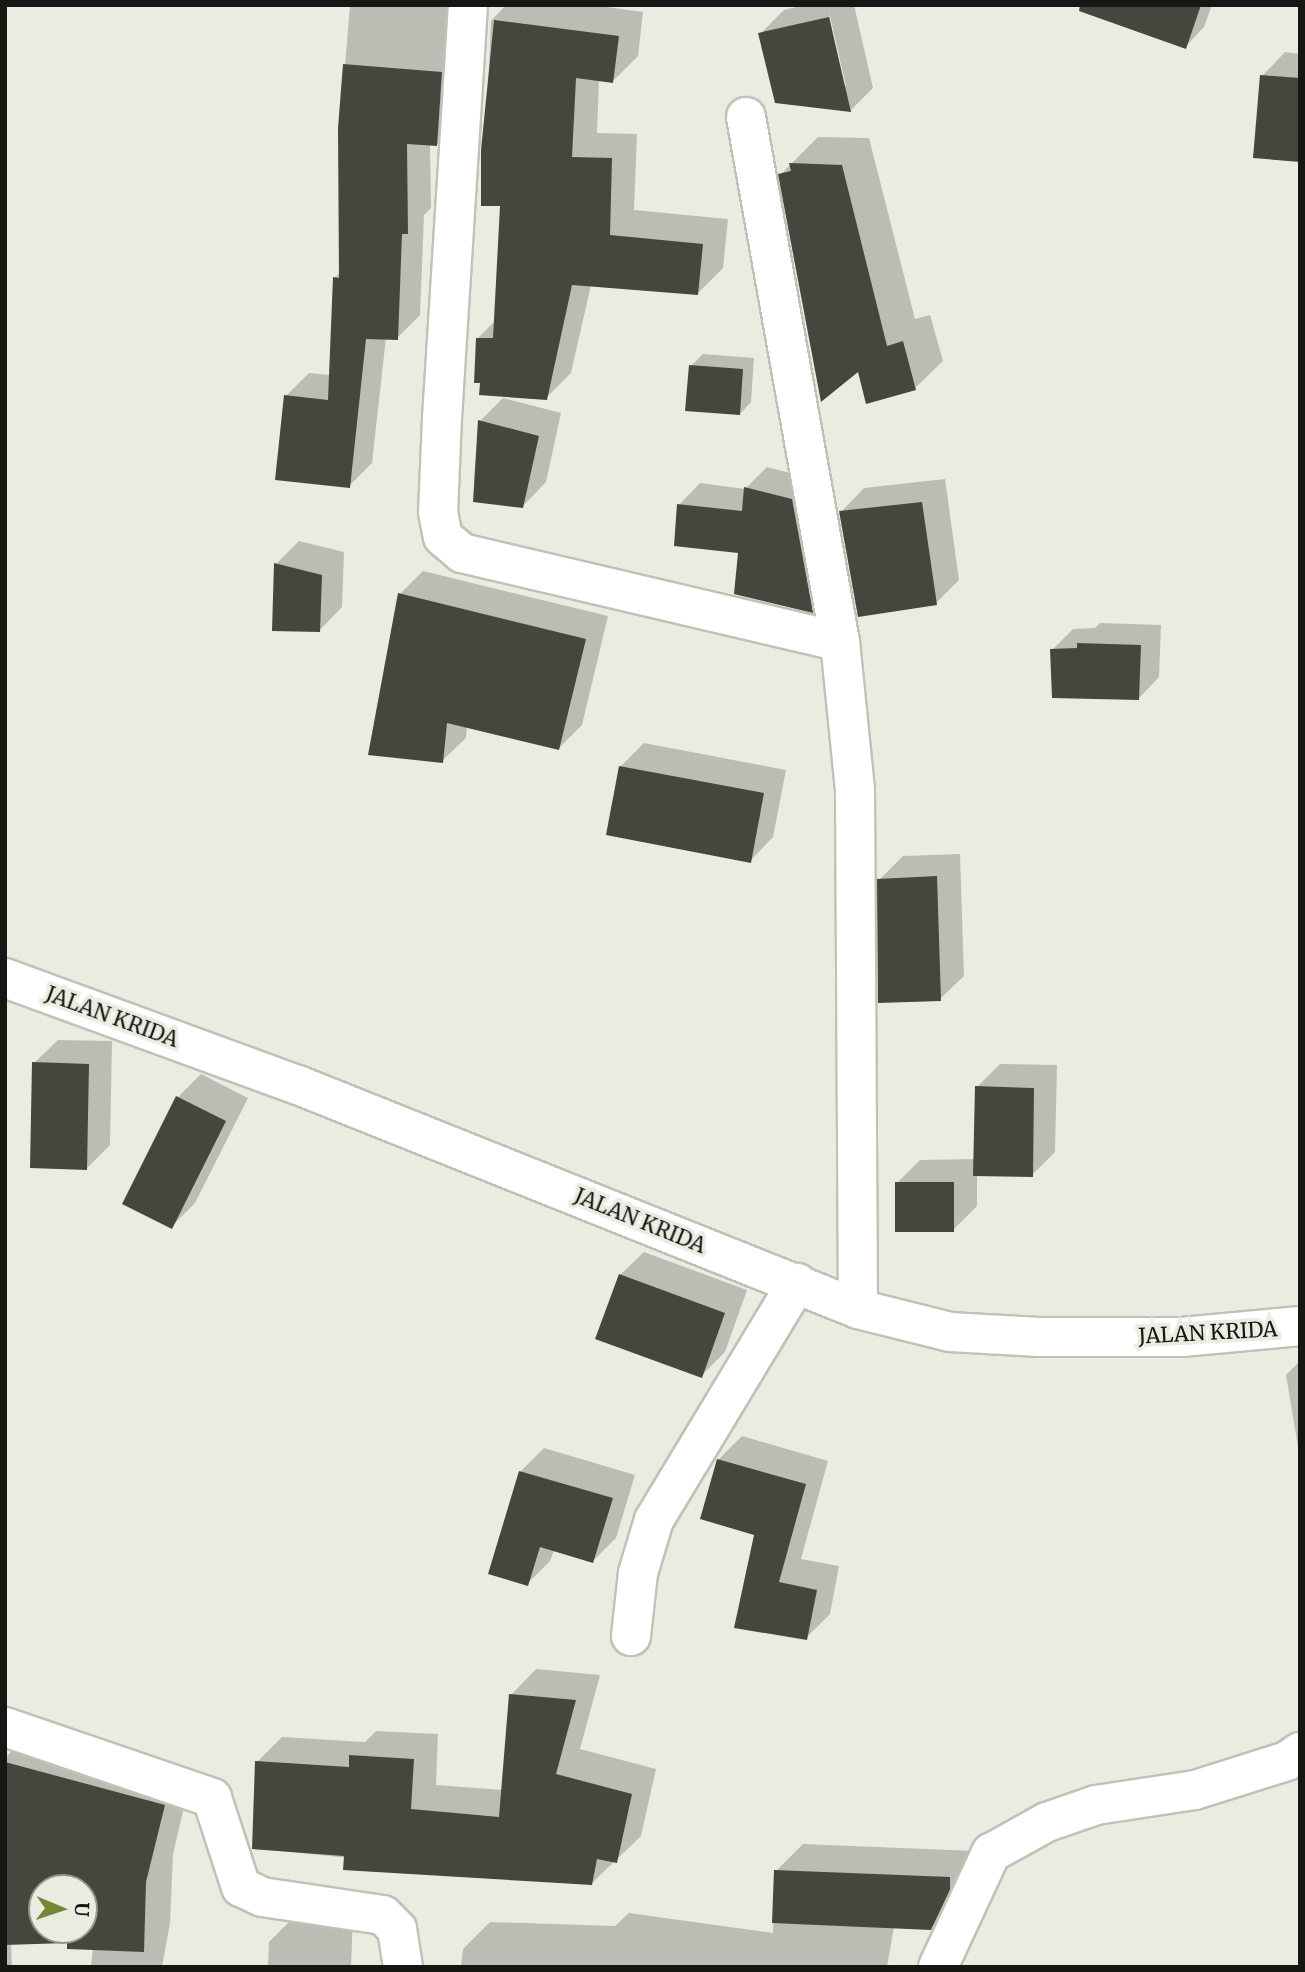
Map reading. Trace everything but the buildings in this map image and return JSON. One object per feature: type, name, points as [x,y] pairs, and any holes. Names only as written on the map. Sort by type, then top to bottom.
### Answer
[{"type":"street","points":[[468,5],[442,418],[438,512],[443,537],[462,553],[840,642]]},
{"type":"street","points":[[746,117],[840,642],[855,790],[858,1309]]},
{"type":"street","name":"JALAN KRIDA","points":[[5,978],[298,1085],[858,1309],[950,1332],[1038,1337],[1182,1337],[1300,1326]]},
{"type":"street","points":[[631,1636],[638,1573],[654,1520],[797,1283]]},
{"type":"street","points":[[5,1727],[212,1798],[241,1887],[262,1897],[383,1915],[397,1929],[403,1967]]},
{"type":"street","points":[[939,1967],[991,1853],[1047,1822],[1071,1814],[1195,1790],[1287,1761],[1300,1752]]}]
